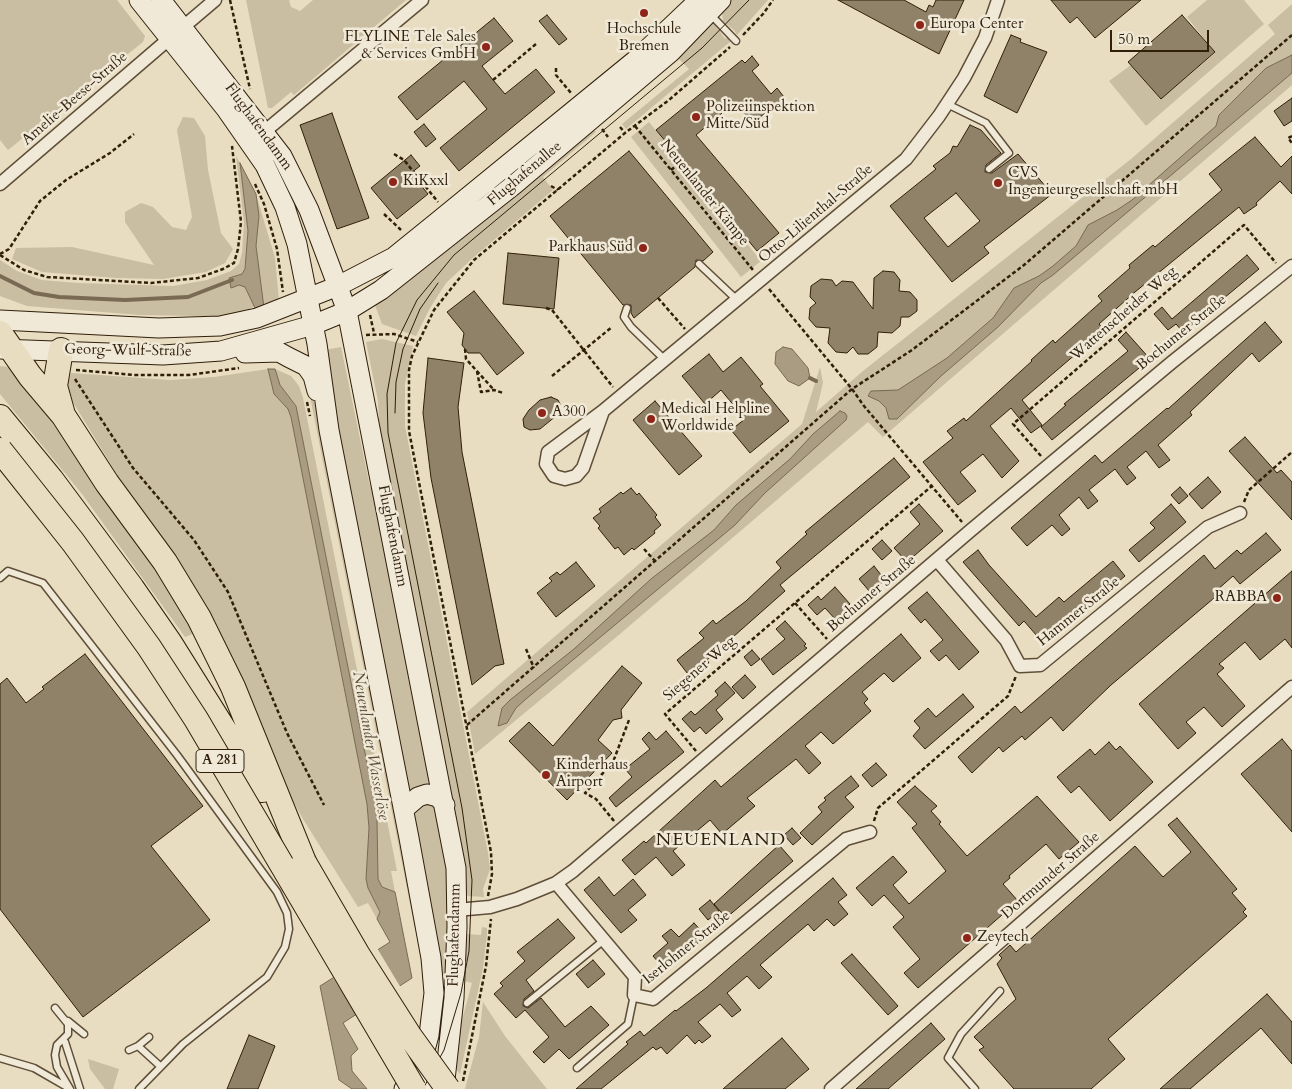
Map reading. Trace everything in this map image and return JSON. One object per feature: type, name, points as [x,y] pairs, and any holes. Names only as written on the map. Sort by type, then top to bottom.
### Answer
[{"type":"highway","points":[[4,344],[63,415],[107,483],[165,562],[200,618],[229,679],[304,862]]},
{"type":"highway","points":[[59,359],[55,386],[63,415]]},
{"type":"highway","name":"A 281","points":[[0,417],[88,529],[165,635],[409,1036],[434,1085]]},
{"type":"highway","name":"A 281","points":[[0,450],[73,542],[160,663],[434,1085]]},
{"type":"main road","points":[[139,0],[176,33]]},
{"type":"main road","points":[[161,0],[176,33]]},
{"type":"main road","name":"Flughafenallee","points":[[307,300],[394,257],[638,58],[705,6]]},
{"type":"main road","name":"Flughafenallee","points":[[313,325],[347,311],[381,290],[514,184],[671,52],[705,6]]},
{"type":"main road","name":"Flughafendamm","points":[[176,33],[264,132],[282,156],[299,186],[347,311],[456,868],[454,998],[434,1085]]},
{"type":"main road","name":"Flughafendamm","points":[[176,33],[265,165],[286,207],[297,244],[313,325],[328,425],[428,934],[434,993],[429,1035],[434,1085]]},
{"type":"main road","name":"Georg-Wulf-Straße","points":[[0,320],[158,328],[220,326],[257,318],[307,300]]},
{"type":"main road","name":"Georg-Wulf-Straße","points":[[4,344],[59,359],[162,355],[221,351],[313,325]]},
{"type":"main road","points":[[221,351],[242,354],[278,352],[306,366],[313,376],[321,412],[328,425]]},
{"type":"main road","points":[[404,810],[418,797],[427,794],[438,797],[445,805]]},
{"type":"main road","name":"Flughafendamm","points":[[404,1089],[434,1085]]},
{"type":"street","name":"Amelie-Beese-Straße","points":[[0,191],[0,184],[215,0]]},
{"type":"street","points":[[264,132],[422,0]]},
{"type":"street","name":"Otto-Lilienthal-Straße","points":[[603,411],[583,468],[576,476],[565,479],[554,476],[546,464],[548,452],[603,411],[906,159],[947,104],[985,38],[998,0]]},
{"type":"street","name":"Bochumer Straße","points":[[456,910],[491,913],[517,899],[556,883],[621,830],[970,531],[1288,269]]},
{"type":"street","name":"Hammer Straße","points":[[1020,666],[1040,665],[1208,527],[1240,513]]},
{"type":"street","points":[[937,560],[1006,640],[1020,666]]},
{"type":"street","name":"Dortmunder Straße","points":[[831,1089],[1292,687]]},
{"type":"street","name":"Iserlohner Straße","points":[[556,883],[634,977],[634,995],[653,999],[846,838],[870,832]]},
{"type":"lane","points":[[705,6],[736,41]]},
{"type":"lane","points":[[947,104],[986,123],[1009,153],[990,169]]},
{"type":"lane","points":[[699,264],[736,300]]},
{"type":"lane","points":[[627,308],[624,317],[631,327],[664,359]]},
{"type":"lane","points":[[0,578],[8,571],[43,583],[177,755],[277,892],[288,913],[289,929],[285,947],[274,968],[258,985],[182,1044],[138,1089]]},
{"type":"lane","points":[[527,1003],[604,940]]},
{"type":"lane","points":[[975,1089],[948,1058],[961,1034],[1000,991]]},
{"type":"lane","points":[[577,1068],[628,1024],[634,995]]},
{"type":"lane","points":[[55,1008],[84,1034]]},
{"type":"lane","points":[[67,1020],[68,1034],[57,1046],[54,1055],[56,1067],[70,1088]]},
{"type":"lane","points":[[129,1050],[138,1046],[149,1037]]},
{"type":"lane","points":[[65,1042],[80,1089]]},
{"type":"lane","points":[[138,1046],[160,1066]]},
{"type":"lane","points":[[0,1058],[34,1068],[70,1088]]},
{"type":"path","points":[[230,0],[249,84]]},
{"type":"path","points":[[434,1085],[486,966],[491,913],[488,891],[492,874],[491,852],[408,432],[409,370],[418,342],[434,310],[474,260],[625,133],[677,94],[736,41],[763,14],[773,0]]},
{"type":"path","points":[[467,726],[852,389],[912,350],[1024,265],[1292,35]]},
{"type":"path","points":[[493,80],[536,44]]},
{"type":"path","points":[[571,93],[578,87]]},
{"type":"path","name":"Neuenlander Kämpe","points":[[635,126],[852,389]]},
{"type":"path","points":[[620,127],[625,133]]},
{"type":"path","points":[[134,134],[110,153],[66,180],[40,201],[9,249],[0,255],[24,270],[56,278],[151,283],[198,278],[223,269],[234,263],[238,249],[241,222],[232,144],[236,150]]},
{"type":"path","points":[[1292,136],[1288,138],[1292,143]]},
{"type":"path","points":[[394,154],[404,160],[437,204],[446,197]]},
{"type":"path","points":[[671,170],[683,160]]},
{"type":"path","points":[[252,178],[264,204],[277,249],[287,308]]},
{"type":"path","points":[[551,186],[558,190]]},
{"type":"path","points":[[384,214],[401,230]]},
{"type":"path","points":[[397,232],[408,225]]},
{"type":"path","name":"Wattenscheider Weg","points":[[1049,465],[1013,424],[1244,226],[1288,269]]},
{"type":"path","points":[[282,286],[303,278]]},
{"type":"path","points":[[658,298],[691,337]]},
{"type":"path","points":[[546,308],[552,310],[620,396]]},
{"type":"path","points":[[552,376],[612,327]]},
{"type":"path","points":[[465,349],[466,359],[494,390]]},
{"type":"path","points":[[59,359],[98,410],[133,468],[194,540],[228,592],[287,733],[324,806]]},
{"type":"path","points":[[477,370],[481,392],[494,390],[503,393]]},
{"type":"path","points":[[852,389],[864,406],[933,485],[970,531]]},
{"type":"path","points":[[1240,513],[1249,490],[1292,452]]},
{"type":"path","name":"Siegener Weg","points":[[703,760],[665,714],[933,485]]},
{"type":"path","points":[[644,549],[655,561]]},
{"type":"path","points":[[795,603],[835,647]]},
{"type":"path","points":[[526,649],[534,668]]},
{"type":"path","points":[[870,832],[878,808],[1008,696],[1020,666]]},
{"type":"path","points":[[621,830],[596,799],[585,793],[613,762],[629,720]]},
{"type":"shaded area","points":[[0,0],[117,0],[145,36],[143,42],[8,150],[0,140]]},
{"type":"shaded area","points":[[246,0],[289,0],[291,7],[300,11],[313,0],[406,0],[294,95],[291,92],[272,108],[268,108]]},
{"type":"shaded area","points":[[730,0],[768,0],[737,35],[723,21],[722,10]]},
{"type":"shaded area","points":[[1207,0],[1244,0],[1264,24],[1146,126],[1109,81],[1131,65],[1161,99],[1215,53],[1187,17]]},
{"type":"shaded area","points":[[1292,4],[1292,85],[883,437],[868,422],[620,634],[475,754],[467,712],[802,424],[820,367],[823,383],[816,412],[863,371],[1131,159],[1275,34],[1268,25]]},
{"type":"shaded area","points":[[710,23],[714,23],[725,39],[727,37],[731,41],[626,129],[622,124],[689,69],[676,56]]},
{"type":"shaded area","points":[[1292,55],[1292,73],[1053,275],[1041,283],[998,327],[941,376],[897,419],[889,419],[886,408],[879,401],[868,396],[871,391],[898,390],[947,358],[993,318],[1014,288],[1039,276],[1053,266],[1076,246],[1088,225],[1132,200],[1216,126],[1219,115],[1266,68]]},
{"type":"shaded area","points":[[183,117],[194,118],[205,136],[208,170],[221,233],[233,249],[225,263],[206,272],[163,279],[116,278],[42,272],[12,259],[16,248],[72,247],[154,265],[125,222],[125,212],[141,203],[153,207],[172,227],[186,230],[192,217],[177,130]]},
{"type":"shaded area","points":[[649,122],[761,261],[741,277],[631,137]]},
{"type":"shaded area","points":[[591,127],[596,132],[543,177],[553,190],[446,283],[430,308],[416,336],[382,324],[375,305]]},
{"type":"shaded area","points":[[236,156],[240,163],[248,231],[245,269],[242,274],[229,278],[245,286],[249,291],[255,307],[250,308],[251,311],[216,319],[197,316],[139,315],[27,306],[0,296],[0,260],[17,271],[42,280],[78,283],[173,286],[207,280],[231,271],[239,264],[242,253],[244,223]]},
{"type":"shaded area","points":[[240,163],[256,194],[259,216],[256,246],[264,308],[256,310],[245,287],[239,285],[231,288],[229,278],[242,274],[245,269],[248,231]]},
{"type":"shaded area","points":[[256,194],[275,258],[279,301],[269,306],[268,303],[263,304],[259,281],[256,246],[259,216]]},
{"type":"shaded area","points":[[382,339],[413,346],[405,384],[405,426],[488,853],[490,869],[483,889],[484,897],[468,896],[463,888],[380,442],[378,401],[366,342]]},
{"type":"shaded area","points":[[341,347],[369,482],[383,524],[448,871],[449,929],[442,1041],[438,1040],[443,997],[352,511],[325,350]]},
{"type":"shaded area","points":[[783,347],[792,349],[808,368],[810,378],[799,386],[788,381],[775,364],[776,352]]},
{"type":"shaded area","points":[[0,366],[19,368],[52,422],[168,581],[195,633],[185,637],[82,494],[0,394]]},
{"type":"shaded area","points":[[268,369],[274,394],[288,409],[291,417],[367,804],[369,828],[366,879],[380,912],[377,919],[368,903],[358,907],[303,819],[271,762],[143,517],[74,404],[67,385],[71,373],[170,380],[214,377]]},
{"type":"shaded area","points":[[268,369],[275,369],[280,385],[296,406],[373,793],[377,820],[378,879],[382,887],[395,892],[412,978],[343,1023],[358,1049],[351,1056],[352,1071],[367,1089],[352,1089],[339,1080],[320,986],[390,942],[377,919],[380,912],[368,888],[366,879],[369,828],[367,804],[291,417],[288,409],[274,394]]},
{"type":"shaded area","points":[[275,369],[291,376],[299,386],[303,398],[397,871],[391,871],[395,892],[382,887],[378,879],[377,820],[373,793],[296,406],[280,385]]},
{"type":"shaded area","points":[[308,386],[312,389],[420,931],[415,929]]},
{"type":"shaded area","points":[[840,411],[847,416],[846,420],[765,493],[735,525],[526,699],[516,708],[507,723],[498,726],[502,708],[510,700],[574,649],[651,579],[714,530],[736,505],[790,459],[813,434]]},
{"type":"shaded area","points":[[482,927],[487,928],[483,968],[460,1074],[453,1065],[455,1046],[472,983],[461,980],[463,932],[467,931],[467,934],[481,935]]},
{"type":"shaded area","points":[[483,1002],[505,1036],[547,1089],[465,1089],[479,1037]]},
{"type":"shaded area","points":[[88,1059],[119,1069],[113,1089],[105,1089],[90,1069]]},
{"type":"pier","points":[[377,948],[401,988],[358,1017],[332,976]]},
{"type":"building","name":"Europa Center","points":[[838,0],[904,0],[926,12],[929,5],[933,7],[936,0],[964,0],[939,54]]},
{"type":"building","points":[[1051,0],[1141,0],[1095,38],[1077,17],[1070,23]]},
{"type":"building","points":[[547,15],[567,39],[559,45],[539,21]]},
{"type":"building","points":[[1182,15],[1215,52],[1161,99],[1128,62]]},
{"type":"building","points":[[494,18],[513,41],[482,66],[493,80],[505,94],[536,69],[555,92],[459,171],[440,148],[487,109],[464,81],[417,120],[398,97]]},
{"type":"building","points":[[1011,35],[1021,39],[1020,42],[1047,52],[1017,113],[984,96]]},
{"type":"building","points":[[752,56],[759,65],[752,71],[771,94],[777,88],[784,97],[753,123],[735,102],[696,135],[779,233],[757,251],[656,130],[742,60],[745,63]]},
{"type":"building","points":[[1292,98],[1292,121],[1284,126],[1274,111]]},
{"type":"building","points":[[332,113],[369,218],[337,229],[300,125]]},
{"type":"building","points":[[424,124],[436,139],[426,147],[414,132]]},
{"type":"building","points":[[970,125],[981,130],[1001,153],[986,165],[985,172],[992,173],[1018,154],[1052,194],[984,247],[989,253],[952,282],[890,206],[936,169],[933,166],[950,153],[953,146],[957,147]],"holes":[[[956,193],[980,221],[948,247],[924,218]]]},
{"type":"building","points":[[1255,137],[1281,167],[1292,156],[1292,194],[1280,181],[1256,203],[1257,205],[1244,214],[1239,207],[1099,324],[1104,330],[1022,400],[1042,425],[1031,433],[1011,408],[990,426],[1019,461],[1002,478],[983,454],[960,472],[976,491],[958,505],[923,462],[953,438],[947,431],[964,418],[966,421],[1053,340],[1055,343],[1102,301],[1098,296],[1130,268],[1129,265],[1153,245],[1155,247],[1222,190],[1209,174]]},
{"type":"building","name":"Parkhaus Süd","points":[[629,151],[713,252],[703,261],[696,260],[695,267],[634,318],[631,313],[631,305],[623,305],[550,216]]},
{"type":"building","points":[[411,155],[420,166],[411,173],[428,194],[397,219],[371,188]]},
{"type":"building","points":[[508,253],[559,258],[554,309],[503,304]]},
{"type":"building","points":[[1247,255],[1259,269],[1183,332],[1176,324],[1168,330],[1154,314],[1162,307],[1172,319]]},
{"type":"building","points":[[883,271],[894,272],[900,280],[899,291],[910,292],[917,300],[917,311],[909,317],[901,317],[900,326],[892,333],[878,332],[877,347],[868,354],[858,354],[853,347],[847,353],[836,352],[828,343],[830,328],[816,327],[809,319],[810,308],[816,303],[810,297],[811,286],[821,279],[832,280],[836,286],[842,281],[853,282],[873,309],[874,278]]},
{"type":"building","points":[[474,291],[524,353],[497,375],[480,353],[468,353],[462,345],[464,333],[447,312]]},
{"type":"building","points":[[1265,322],[1282,342],[1259,362],[1252,353],[1190,412],[1192,415],[1158,445],[1170,460],[1159,468],[1146,451],[1127,467],[1136,478],[1127,485],[1115,469],[1089,490],[1098,501],[1088,509],[1079,497],[1059,515],[1070,529],[1062,536],[1052,525],[1027,546],[1011,528],[1095,455],[1102,463],[1168,409]]},
{"type":"building","points":[[1126,332],[1150,359],[1052,440],[1041,427],[1066,405],[1064,404],[1128,351],[1118,340]]},
{"type":"building","points":[[709,354],[723,372],[741,357],[763,384],[760,386],[789,421],[750,453],[731,430],[745,419],[721,390],[705,404],[682,376]]},
{"type":"building","points":[[428,358],[464,363],[458,407],[462,452],[504,664],[495,666],[472,685],[431,478],[423,413]]},
{"type":"building","name":"A300","points":[[551,397],[558,400],[560,404],[556,416],[540,429],[530,430],[524,427],[523,419],[529,410],[540,400]]},
{"type":"building","points":[[655,401],[702,456],[679,475],[633,420]]},
{"type":"building","points":[[1245,437],[1277,473],[1281,470],[1292,482],[1292,520],[1229,451]]},
{"type":"building","points":[[894,458],[910,477],[780,585],[785,591],[707,660],[709,663],[691,678],[677,660],[704,638],[699,633],[713,620],[716,624],[746,601],[781,568],[776,562],[807,534],[805,532]]},
{"type":"building","points":[[1208,477],[1221,492],[1202,509],[1189,494]]},
{"type":"building","points":[[1180,487],[1188,496],[1179,504],[1171,495]]},
{"type":"building","points":[[631,488],[637,495],[639,493],[657,515],[655,517],[661,525],[654,531],[655,533],[634,550],[632,548],[624,555],[618,547],[615,549],[598,528],[600,526],[593,518],[601,512],[599,509],[621,492],[623,494]]},
{"type":"building","points":[[919,504],[943,531],[907,562],[894,548],[920,524],[910,512]]},
{"type":"building","points":[[1171,504],[1186,522],[1139,562],[1129,550],[1155,528],[1150,523]]},
{"type":"building","points":[[1266,533],[1281,550],[1240,584],[1233,576],[1217,590],[1220,593],[1111,685],[1063,731],[1051,717],[1025,740],[1022,736],[1003,752],[999,747],[972,773],[958,757],[1015,706],[1021,713],[1204,555],[1215,569],[1237,550],[1241,554]]},
{"type":"building","points":[[882,540],[892,551],[882,560],[872,549]]},
{"type":"building","points":[[978,550],[989,565],[1036,617],[1059,597],[1064,602],[1113,561],[1125,576],[1044,644],[1024,621],[1019,626],[963,562]]},
{"type":"building","points":[[576,562],[595,586],[556,617],[537,593],[552,581],[549,578],[557,572],[560,575]]},
{"type":"building","points":[[874,566],[885,580],[870,592],[859,579]]},
{"type":"building","points":[[1292,571],[1292,648],[1285,639],[1260,660],[1245,642],[1219,664],[1224,668],[1217,674],[1245,706],[1222,727],[1204,707],[1186,722],[1196,733],[1178,749],[1139,704]]},
{"type":"building","points":[[835,587],[850,604],[844,609],[846,612],[837,621],[825,608],[817,615],[808,605],[818,596],[821,600]]},
{"type":"building","points":[[927,592],[979,652],[959,670],[946,655],[939,661],[930,651],[943,640],[925,619],[921,623],[908,608]]},
{"type":"building","points":[[785,621],[806,644],[804,646],[807,648],[773,675],[761,659],[785,639],[776,629]]},
{"type":"building","points":[[901,634],[921,658],[893,682],[884,673],[862,692],[868,699],[864,703],[871,711],[833,744],[821,732],[805,746],[821,763],[809,774],[796,759],[747,798],[755,806],[722,834],[710,820],[673,851],[685,865],[672,876],[656,857],[635,875],[622,860],[644,841],[646,843],[715,780],[721,787]]},
{"type":"building","points":[[752,650],[760,659],[751,666],[744,657]]},
{"type":"building","points":[[85,654],[203,806],[151,846],[210,920],[83,1017],[0,909],[0,684],[7,678],[26,703],[44,689],[42,687]]},
{"type":"building","points":[[622,666],[642,683],[621,710],[622,718],[613,720],[598,740],[612,753],[567,800],[509,741],[529,722],[553,746]]},
{"type":"building","points":[[745,675],[756,687],[743,699],[732,687]]},
{"type":"building","points":[[725,682],[735,693],[716,710],[723,719],[706,734],[700,727],[694,732],[682,719],[691,711],[695,715],[718,695],[715,691]]},
{"type":"building","points":[[963,694],[974,707],[925,749],[913,736],[920,728],[914,721],[928,708],[936,717]]},
{"type":"building","points":[[666,731],[684,752],[616,807],[609,798],[632,777],[625,769],[650,749],[642,739],[649,732],[656,740]]},
{"type":"building","points":[[1282,739],[1292,751],[1292,832],[1241,774]]},
{"type":"building","points":[[1109,742],[1116,750],[1120,746],[1153,782],[1110,821],[1079,786],[1071,793],[1057,777],[1090,749],[1095,755]]},
{"type":"building","points":[[876,763],[887,775],[872,787],[862,775]]},
{"type":"building","points":[[851,776],[859,786],[845,797],[854,807],[812,845],[800,833],[822,812],[818,807],[826,800],[824,798]]},
{"type":"building","points":[[915,786],[937,806],[931,811],[941,822],[939,824],[967,856],[1037,796],[1079,842],[1059,859],[1046,844],[1009,876],[1010,878],[1003,884],[1018,901],[918,988],[904,973],[920,959],[893,927],[904,917],[884,895],[872,906],[856,888],[893,856],[907,872],[893,885],[909,904],[946,871],[912,828],[917,824],[897,802]]},
{"type":"building","points":[[1177,818],[1237,889],[1232,893],[1246,909],[1243,912],[1247,916],[1108,1039],[1125,1059],[1091,1089],[1014,1089],[979,1050],[984,1047],[974,1037],[1016,999],[997,964],[1002,958],[999,955],[1010,945],[1016,952],[1135,846],[1163,877],[1191,852],[1168,825]]},
{"type":"building","points":[[792,828],[801,838],[793,845],[784,835]]},
{"type":"building","points":[[779,845],[793,861],[726,918],[714,904]]},
{"type":"building","points":[[599,877],[614,896],[633,879],[646,895],[628,910],[637,920],[621,933],[584,890]]},
{"type":"building","points":[[833,878],[847,895],[838,902],[848,914],[834,926],[827,919],[814,931],[808,924],[760,965],[772,977],[759,989],[747,976],[727,993],[741,1010],[732,1017],[720,1004],[698,1022],[711,1036],[702,1043],[699,1040],[695,1044],[687,1035],[667,1054],[661,1047],[656,1050],[653,1047],[601,1089],[576,1089],[628,1044],[626,1042],[640,1031],[644,1036],[675,1010],[706,988]]},
{"type":"building","points":[[710,900],[719,911],[708,920],[699,909]]},
{"type":"building","points":[[558,919],[575,938],[526,980],[534,991],[524,999],[523,1006],[528,1008],[541,998],[565,1027],[591,1006],[609,1025],[569,1059],[559,1049],[544,1063],[533,1052],[549,1037],[525,1010],[516,1018],[494,994],[503,986],[500,983],[525,961],[517,952]]},
{"type":"building","points":[[694,923],[706,936],[666,971],[653,956],[668,943],[662,936],[671,929],[679,937]]},
{"type":"building","points":[[852,954],[898,1006],[888,1015],[841,963]]},
{"type":"building","points":[[593,960],[605,974],[588,988],[576,974]]},
{"type":"building","points":[[1267,994],[1292,1022],[1292,1064],[1261,1028],[1190,1089],[1160,1089]]},
{"type":"building","points":[[931,1023],[945,1039],[888,1089],[856,1089]]},
{"type":"building","points":[[249,1035],[275,1046],[258,1089],[227,1089]]},
{"type":"building","points":[[782,1038],[809,1069],[785,1089],[723,1089]]},
{"type":"waterway","points":[[0,276],[34,293],[59,297],[125,300],[188,297],[232,280]]},
{"type":"waterway","points":[[810,378],[816,381]]},
{"type":"tram line","points":[[423,1089],[444,1050],[461,993],[469,951],[472,880],[462,808],[388,433],[387,394],[396,343],[417,300],[454,255],[702,48],[749,0]]},
{"type":"tram line","points":[[395,413],[396,382],[403,349],[420,309],[438,283]]},
{"type":"tram line","points":[[365,999],[408,1044],[444,1089]]},
{"type":"place","name":"Hochschule Bremen","points":[[644,13]]},
{"type":"place","name":"Europa Center","points":[[920,25]]},
{"type":"place","name":"FLYLINE Tele Sales & Services GmbH","points":[[486,47]]},
{"type":"place","name":"Polizeiinspektion Mitte/Süd","points":[[696,117]]},
{"type":"place","name":"KiKxxl","points":[[393,182]]},
{"type":"place","name":"CVS Ingenieurgesellschaft mbH","points":[[998,183]]},
{"type":"place","name":"Parkhaus Süd","points":[[643,248]]},
{"type":"place","name":"A300","points":[[542,413]]},
{"type":"place","name":"Medical Helpline Worldwide","points":[[651,419]]},
{"type":"place","name":"RABBA","points":[[1277,598]]},
{"type":"place","name":"Kinderhaus Airport","points":[[546,775]]},
{"type":"place","name":"Zeytech","points":[[967,938]]},
{"type":"district","name":"NEUENLAND","points":[[721,841]]},
{"type":"water label","name":"Neuenlander Wasserlöse","points":[[370,746]]}]
